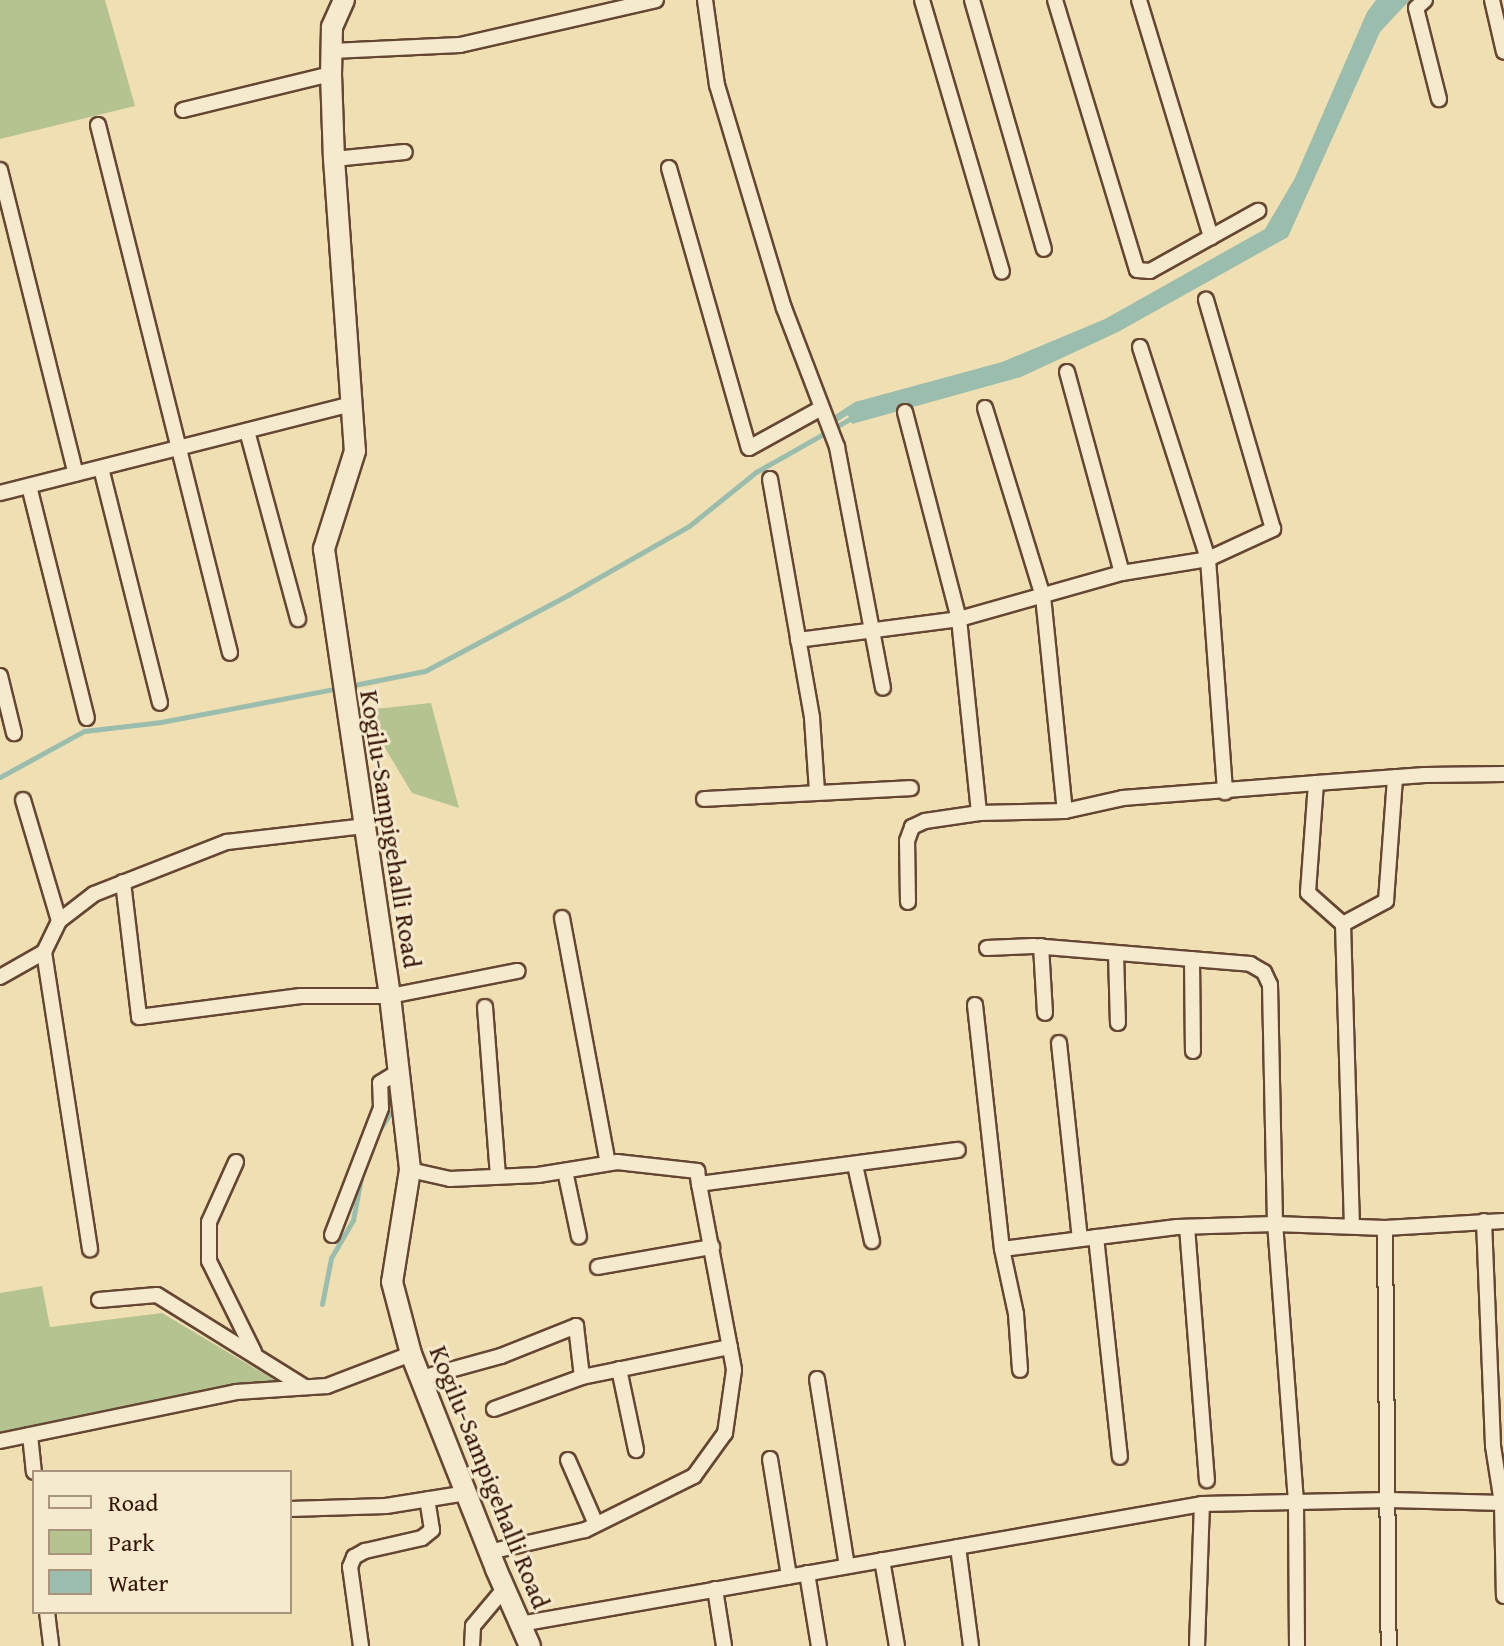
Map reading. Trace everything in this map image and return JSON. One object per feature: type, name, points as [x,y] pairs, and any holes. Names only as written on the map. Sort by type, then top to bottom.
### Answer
[{"type":"street","name":"Kogilu-Sampigehalli Road","points":[[344,0],[332,27],[331,74],[334,159],[355,451],[324,549],[390,996],[410,1170],[392,1282],[411,1354],[504,1589],[530,1646]]},
{"type":"street","points":[[332,51],[460,45],[656,0]]},
{"type":"street","points":[[705,0],[717,85],[784,308],[837,447],[883,688]]},
{"type":"street","points":[[922,0],[1002,271]]},
{"type":"street","points":[[972,0],[1044,249]]},
{"type":"street","points":[[1055,0],[1137,270],[1150,271],[1258,211]]},
{"type":"street","points":[[1139,0],[1211,237]]},
{"type":"street","points":[[1425,0],[1416,8],[1439,99]]},
{"type":"street","points":[[1492,0],[1504,52]]},
{"type":"street","points":[[183,110],[331,74]]},
{"type":"street","points":[[98,125],[230,653]]},
{"type":"street","points":[[334,159],[405,152]]},
{"type":"street","points":[[669,168],[749,448],[820,409]]},
{"type":"street","points":[[0,170],[76,474]]},
{"type":"street","points":[[798,640],[959,619],[1122,573],[1208,559],[1273,529],[1206,300]]},
{"type":"street","points":[[1140,347],[1208,559],[1225,792]]},
{"type":"street","points":[[1067,372],[1122,573]]},
{"type":"street","points":[[0,493],[353,404]]},
{"type":"street","points":[[985,408],[1043,596],[1065,811]]},
{"type":"street","points":[[905,412],[959,619],[979,813]]},
{"type":"street","points":[[247,431],[298,619]]},
{"type":"street","points":[[101,468],[160,703]]},
{"type":"street","points":[[770,479],[812,718],[817,792]]},
{"type":"street","points":[[29,486],[87,718]]},
{"type":"street","points":[[0,676],[14,733]]},
{"type":"street","points":[[908,902],[907,841],[912,827],[925,821],[979,813],[1065,811],[1123,798],[1395,777],[1504,774]]},
{"type":"street","points":[[1343,924],[1386,901],[1395,777]]},
{"type":"street","points":[[1316,783],[1308,893],[1343,924],[1352,1226]]},
{"type":"street","points":[[704,799],[911,788]]},
{"type":"street","points":[[23,800],[59,921]]},
{"type":"street","points":[[0,977],[44,952],[59,921],[94,894],[123,882],[227,842],[366,826]]},
{"type":"street","points":[[123,882],[139,1017],[301,996],[390,996],[518,971]]},
{"type":"street","points":[[562,918],[608,1163]]},
{"type":"street","points":[[1041,946],[1045,1013]]},
{"type":"street","points":[[987,948],[1041,946],[1250,964],[1264,972],[1270,985],[1275,1224],[1296,1502],[1297,1646]]},
{"type":"street","points":[[44,952],[90,1249]]},
{"type":"street","points":[[1116,953],[1118,1023]]},
{"type":"street","points":[[1192,959],[1193,1051]]},
{"type":"street","points":[[975,1005],[1002,1249],[1016,1314],[1020,1370]]},
{"type":"street","points":[[485,1007],[498,1177]]},
{"type":"street","points":[[1059,1043],[1080,1239]]},
{"type":"street","points":[[332,1235],[381,1108],[380,1083],[399,1071]]},
{"type":"street","points":[[699,1184],[958,1150]]},
{"type":"street","points":[[236,1162],[209,1222],[209,1261],[256,1355]]},
{"type":"street","points":[[410,1170],[450,1179],[565,1171],[608,1163],[697,1171],[734,1370],[725,1433],[694,1476],[596,1524],[489,1552]]},
{"type":"street","points":[[855,1165],[872,1241]]},
{"type":"street","points":[[565,1171],[579,1237]]},
{"type":"street","points":[[1484,1221],[1493,1446],[1503,1503],[1504,1596]]},
{"type":"street","points":[[1002,1249],[1187,1227],[1275,1224],[1385,1228],[1504,1221]]},
{"type":"street","points":[[1187,1227],[1207,1480]]},
{"type":"street","points":[[1385,1228],[1389,1646]]},
{"type":"street","points":[[1096,1237],[1120,1457]]},
{"type":"street","points":[[598,1267],[712,1247]]},
{"type":"street","points":[[99,1300],[157,1295],[306,1387]]},
{"type":"street","points":[[421,1378],[501,1356],[576,1326],[582,1377]]},
{"type":"street","points":[[494,1409],[582,1377],[730,1347]]},
{"type":"street","points":[[0,1441],[236,1392],[327,1386],[411,1354]]},
{"type":"street","points":[[619,1369],[636,1450]]},
{"type":"street","points":[[817,1379],[847,1566]]},
{"type":"street","points":[[30,1435],[34,1470]]},
{"type":"street","points":[[770,1459],[789,1576]]},
{"type":"street","points":[[568,1460],[596,1524]]},
{"type":"street","points":[[292,1509],[386,1506],[466,1493]]},
{"type":"street","points":[[361,1646],[350,1567],[354,1557],[365,1551],[422,1538],[432,1530],[427,1499]]},
{"type":"street","points":[[520,1624],[1202,1504],[1389,1500],[1503,1503]]},
{"type":"street","points":[[1197,1646],[1202,1504]]},
{"type":"street","points":[[958,1547],[971,1646]]},
{"type":"street","points":[[882,1560],[897,1646]]},
{"type":"street","points":[[807,1573],[819,1646]]},
{"type":"street","points":[[472,1646],[473,1626],[504,1589]]},
{"type":"street","points":[[715,1589],[724,1646]]},
{"type":"street","points":[[47,1614],[51,1646]]},
{"type":"green space","points":[[0,0],[105,0],[135,106],[0,139]]},
{"type":"green space","points":[[431,703],[459,808],[412,793],[385,748],[375,709]]},
{"type":"green space","points":[[42,1286],[50,1327],[162,1313],[278,1382],[0,1434],[0,1293]]},
{"type":"water","points":[[1376,0],[1410,0],[1380,32],[1288,237],[1118,332],[1021,377],[852,424],[848,415],[835,423],[832,417],[855,402],[1002,362],[1105,319],[1265,229],[1295,178],[1367,12]]},
{"type":"waterway","points":[[349,686],[425,671],[568,595],[689,526],[756,472],[855,416]]},
{"type":"waterway","points":[[0,777],[84,731],[161,722],[340,688]]},
{"type":"waterway","points":[[371,932],[385,1037]]},
{"type":"waterway","points":[[376,1135],[394,1107]]},
{"type":"waterway","points":[[322,1304],[331,1258],[353,1220],[362,1173]]}]
